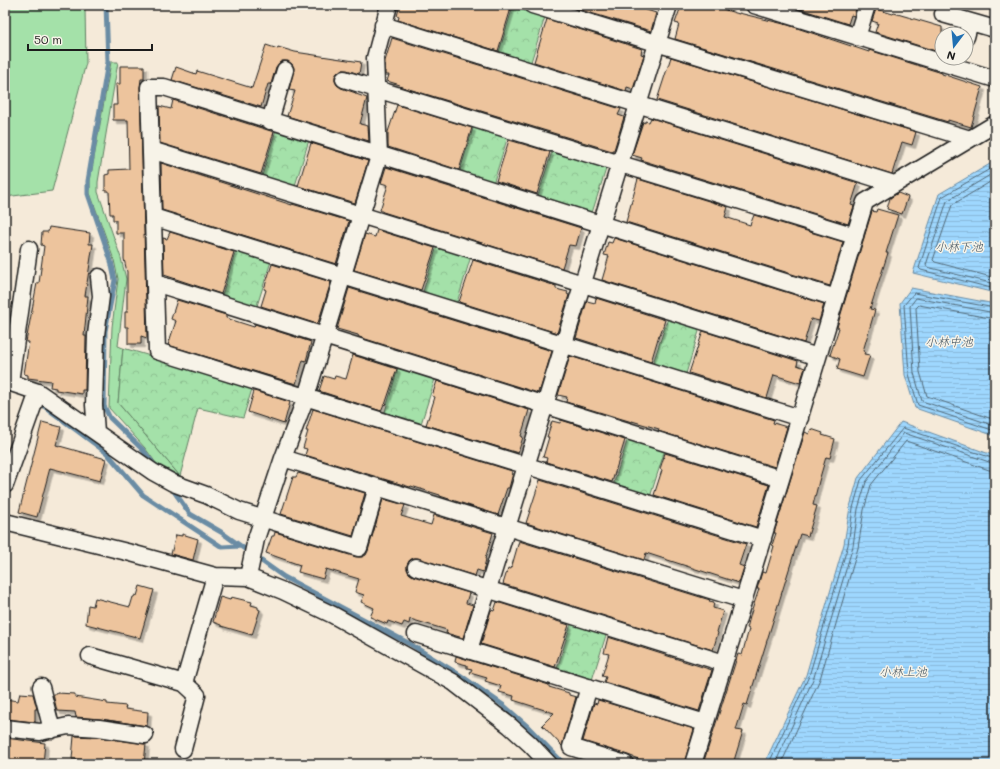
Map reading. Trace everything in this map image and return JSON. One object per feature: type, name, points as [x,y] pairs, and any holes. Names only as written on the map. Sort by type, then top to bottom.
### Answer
[{"type":"street","points":[[249,572],[256,539],[283,458],[306,397],[379,156],[375,58],[389,5]]},
{"type":"street","points":[[532,5],[970,139]]},
{"type":"street","points":[[469,650],[669,5]]},
{"type":"street","points":[[754,5],[787,10],[858,37],[934,57]]},
{"type":"street","points":[[858,37],[867,5]]},
{"type":"street","points":[[943,14],[995,29]]},
{"type":"street","points":[[383,25],[894,184]]},
{"type":"street","points":[[965,66],[995,79]]},
{"type":"street","points":[[270,121],[285,70]]},
{"type":"street","points":[[344,79],[855,236]]},
{"type":"street","points":[[763,539],[157,351],[149,87],[164,87],[379,156],[836,298]]},
{"type":"street","points":[[693,764],[865,202],[995,124]]},
{"type":"street","points":[[151,150],[818,357]]},
{"type":"street","points":[[153,218],[800,418]]},
{"type":"street","points":[[29,249],[7,382],[38,392],[153,472],[173,483],[206,495],[239,511],[359,548],[377,487]]},
{"type":"street","points":[[96,432],[94,405],[96,335],[101,296],[99,277]]},
{"type":"street","points":[[155,283],[781,479]]},
{"type":"street","points":[[5,485],[38,392]]},
{"type":"street","points":[[283,458],[744,600]]},
{"type":"street","points":[[5,522],[131,553],[215,576],[249,572],[333,615],[453,682],[510,726],[549,764]]},
{"type":"street","points":[[416,567],[724,663]]},
{"type":"street","points":[[184,683],[215,576]]},
{"type":"street","points":[[416,634],[706,723]]},
{"type":"street","points":[[90,656],[184,683],[197,695],[183,749]]},
{"type":"street","points":[[41,687],[52,730]]},
{"type":"street","points":[[589,687],[571,747],[625,764]]},
{"type":"street","points":[[5,728],[40,732],[68,726],[99,728],[145,735]]},
{"type":"green space","points":[[5,5],[84,5],[86,63],[52,191],[5,197]]},
{"type":"green space","points":[[513,7],[545,17],[530,65],[498,55]]},
{"type":"green space","points":[[111,62],[118,62],[98,182],[98,192],[121,258],[126,279],[118,346],[123,348],[118,403],[180,476],[156,463],[145,448],[109,408],[112,327],[118,279],[114,260],[90,193],[90,181]]},
{"type":"green space","points":[[474,125],[508,136],[493,184],[459,174]]},
{"type":"green space","points":[[276,130],[309,140],[294,189],[261,179]]},
{"type":"green space","points":[[553,149],[607,166],[591,216],[537,199]]},
{"type":"green space","points":[[437,246],[471,256],[456,306],[422,295]]},
{"type":"green space","points":[[236,250],[271,261],[256,309],[221,299]]},
{"type":"green space","points":[[668,318],[700,328],[685,377],[652,366]]},
{"type":"green space","points":[[123,348],[253,386],[243,418],[198,408],[180,476],[118,403]]},
{"type":"green space","points":[[399,365],[436,376],[420,427],[384,415]]},
{"type":"green space","points":[[628,438],[665,450],[650,497],[613,486]]},
{"type":"green space","points":[[572,621],[607,632],[592,680],[557,669]]},
{"type":"water","name":"小林下池","points":[[995,161],[995,293],[913,273],[939,194]]},
{"type":"water","name":"小林中池","points":[[911,288],[995,304],[995,436],[915,408],[905,375],[900,303]]},
{"type":"water","name":"小林上池","points":[[901,422],[995,456],[995,764],[766,764],[766,760],[806,675],[844,544],[850,507],[858,478]]},
{"type":"building","points":[[400,5],[512,5],[498,51],[398,20],[399,17],[397,16]]},
{"type":"building","points":[[564,5],[641,5],[640,8],[656,13],[651,31]]},
{"type":"building","points":[[683,5],[709,5],[739,14],[788,25],[982,87],[971,127],[948,120],[948,122],[675,39],[679,24],[675,23]]},
{"type":"building","points":[[794,5],[857,5],[854,16],[851,15],[848,24],[794,7]]},
{"type":"building","points":[[876,9],[939,26],[934,26],[934,50],[875,32],[878,23],[872,21]]},
{"type":"building","points":[[547,19],[642,49],[641,54],[644,55],[633,89],[627,87],[626,91],[534,62]]},
{"type":"building","points":[[392,38],[621,109],[618,115],[624,117],[614,150],[612,151],[399,86],[400,85],[387,81],[389,75],[385,75],[385,61]]},
{"type":"building","points":[[266,45],[278,49],[278,47],[295,52],[361,62],[359,74],[342,70],[335,76],[335,81],[341,88],[367,98],[360,124],[368,126],[369,141],[287,116],[295,91],[289,90],[294,68],[288,61],[282,61],[276,67],[271,84],[268,84],[261,107],[172,80],[176,67],[196,74],[197,71],[252,88]]},
{"type":"building","points":[[671,57],[916,132],[912,145],[902,142],[892,174],[657,100]]},
{"type":"building","points":[[120,66],[144,66],[144,79],[141,79],[140,87],[147,338],[141,336],[141,344],[128,344],[128,327],[125,327],[125,312],[127,312],[127,272],[124,259],[124,233],[116,233],[116,220],[113,220],[113,214],[110,214],[109,191],[105,191],[105,175],[109,174],[109,170],[129,169],[128,120],[113,120],[113,105],[117,105],[116,84],[120,84]]},
{"type":"building","points":[[173,100],[274,132],[261,174],[160,143],[159,106],[171,109]]},
{"type":"building","points":[[397,105],[472,128],[459,170],[388,147],[388,132]]},
{"type":"building","points":[[651,118],[858,183],[851,205],[854,206],[848,224],[641,160],[642,158],[632,155],[643,122],[649,122]]},
{"type":"building","points":[[509,140],[550,152],[537,194],[496,181]]},
{"type":"building","points":[[311,143],[368,161],[355,203],[298,186]]},
{"type":"building","points":[[161,163],[292,205],[349,221],[336,264],[162,210]]},
{"type":"building","points":[[386,167],[581,228],[576,246],[569,245],[562,268],[383,212],[380,210],[388,185],[381,183]]},
{"type":"building","points":[[638,179],[728,207],[725,217],[750,225],[754,215],[843,242],[830,286],[626,222]]},
{"type":"building","points":[[898,193],[908,197],[902,214],[887,209],[890,198]]},
{"type":"building","points":[[877,209],[898,215],[886,253],[888,253],[870,309],[875,310],[863,351],[865,352],[864,354],[870,355],[863,377],[837,369],[840,359],[830,355],[872,211],[876,212]]},
{"type":"building","points":[[49,227],[90,233],[89,244],[93,244],[85,296],[88,296],[84,336],[86,336],[85,390],[82,390],[82,394],[56,390],[56,388],[50,387],[51,381],[28,378],[28,375],[24,374],[29,342],[26,342],[37,283],[39,283],[44,246],[41,245],[42,232],[48,232]]},
{"type":"building","points":[[377,230],[435,248],[421,290],[354,270],[365,234],[375,237]]},
{"type":"building","points":[[170,232],[234,252],[221,294],[164,275],[163,238],[167,239]]},
{"type":"building","points":[[614,238],[824,304],[819,321],[811,319],[804,343],[602,280],[609,256],[604,255],[608,242],[612,243]]},
{"type":"building","points":[[473,260],[556,286],[556,289],[568,292],[567,294],[569,295],[557,333],[459,302]]},
{"type":"building","points":[[272,264],[331,282],[317,324],[261,306],[266,290],[264,289]]},
{"type":"building","points":[[349,288],[552,351],[540,390],[539,389],[538,393],[337,329]]},
{"type":"building","points":[[596,298],[665,320],[651,362],[576,338],[587,301],[595,303]]},
{"type":"building","points":[[177,300],[226,315],[226,318],[254,327],[255,324],[311,342],[306,361],[303,360],[296,384],[168,345],[176,321],[171,319]]},
{"type":"building","points":[[703,331],[798,361],[797,365],[805,368],[800,383],[774,375],[767,398],[689,373]]},
{"type":"building","points":[[353,355],[397,369],[385,405],[384,404],[381,411],[319,391],[324,376],[334,379],[335,376],[346,379]]},
{"type":"building","points":[[570,356],[774,420],[773,423],[787,427],[775,467],[658,431],[659,429],[566,402],[567,397],[558,395]]},
{"type":"building","points":[[437,381],[529,410],[521,436],[523,437],[518,453],[426,425],[435,397],[432,396]]},
{"type":"building","points":[[254,391],[290,402],[284,424],[248,412]]},
{"type":"building","points":[[313,409],[512,471],[513,473],[509,488],[507,488],[498,515],[440,495],[305,455],[307,449],[303,448],[308,431],[306,431]]},
{"type":"building","points":[[561,420],[625,440],[612,482],[546,462],[547,458],[543,457],[552,421],[560,423]]},
{"type":"building","points":[[42,422],[61,427],[56,445],[106,459],[100,481],[50,468],[37,517],[19,512]]},
{"type":"building","points":[[811,429],[823,433],[822,435],[835,439],[830,458],[826,457],[819,481],[813,505],[817,506],[808,536],[800,534],[747,705],[744,704],[736,730],[743,731],[733,764],[703,764],[738,654],[742,655],[749,629],[747,628],[759,589],[757,589],[762,572],[766,573],[774,546],[772,545],[776,533],[774,533],[805,432],[809,434]]},
{"type":"building","points":[[665,453],[769,485],[756,527],[654,495],[662,470],[660,469]]},
{"type":"building","points":[[298,473],[365,493],[353,536],[281,514],[293,477],[296,477]]},
{"type":"building","points":[[540,480],[746,544],[739,565],[744,567],[739,583],[646,553],[644,560],[526,523]]},
{"type":"building","points":[[383,499],[405,505],[401,516],[431,525],[434,515],[493,533],[485,559],[483,572],[477,570],[475,576],[418,558],[410,560],[407,565],[409,573],[413,576],[469,593],[466,603],[473,605],[463,638],[446,633],[447,630],[410,619],[409,624],[404,622],[402,626],[388,621],[387,624],[370,617],[374,608],[361,602],[364,595],[355,592],[359,579],[326,569],[323,579],[298,572],[300,565],[266,553],[275,532],[356,557],[362,557],[366,555],[368,551]]},
{"type":"building","points":[[182,534],[198,539],[193,560],[171,554],[176,535],[182,536]]},
{"type":"building","points":[[519,541],[714,602],[713,608],[723,611],[713,650],[503,584],[508,568],[511,569]]},
{"type":"building","points":[[140,586],[154,590],[140,638],[86,624],[88,605],[93,606],[95,598],[130,607],[133,597],[135,595],[137,596]]},
{"type":"building","points":[[220,597],[230,600],[231,597],[252,602],[251,605],[258,607],[260,610],[252,635],[221,626],[213,622]]},
{"type":"building","points":[[497,602],[569,625],[555,667],[481,644],[491,610],[494,611]]},
{"type":"building","points":[[608,637],[712,670],[699,711],[604,682],[606,677],[602,676],[609,654],[604,653]]},
{"type":"building","points":[[456,656],[549,685],[549,687],[569,693],[569,695],[576,697],[562,746],[542,725],[554,713],[513,700],[514,696],[499,692],[501,686],[485,681],[487,678],[470,673],[472,669],[467,668],[467,665],[455,662]]},
{"type":"building","points":[[20,693],[33,694],[37,709],[35,709],[35,722],[5,719],[5,699],[18,701]]},
{"type":"building","points":[[53,694],[75,694],[75,697],[107,702],[107,704],[126,706],[125,709],[148,712],[147,726],[76,717],[75,712],[57,711]]},
{"type":"building","points":[[598,700],[694,729],[684,764],[651,764],[583,741],[594,703],[597,704]]},
{"type":"building","points":[[74,736],[98,737],[146,744],[144,764],[72,759]]},
{"type":"building","points":[[5,738],[45,743],[43,764],[5,764]]},
{"type":"waterway","points":[[106,5],[108,62],[88,181],[88,194],[111,261],[115,280],[105,331],[104,406],[110,418],[143,450],[155,466]]},
{"type":"waterway","points":[[44,406],[107,453],[143,495],[222,547],[240,546]]},
{"type":"waterway","points":[[171,487],[190,514],[221,532],[284,577],[410,644],[460,675],[503,705],[528,727],[564,764]]}]
